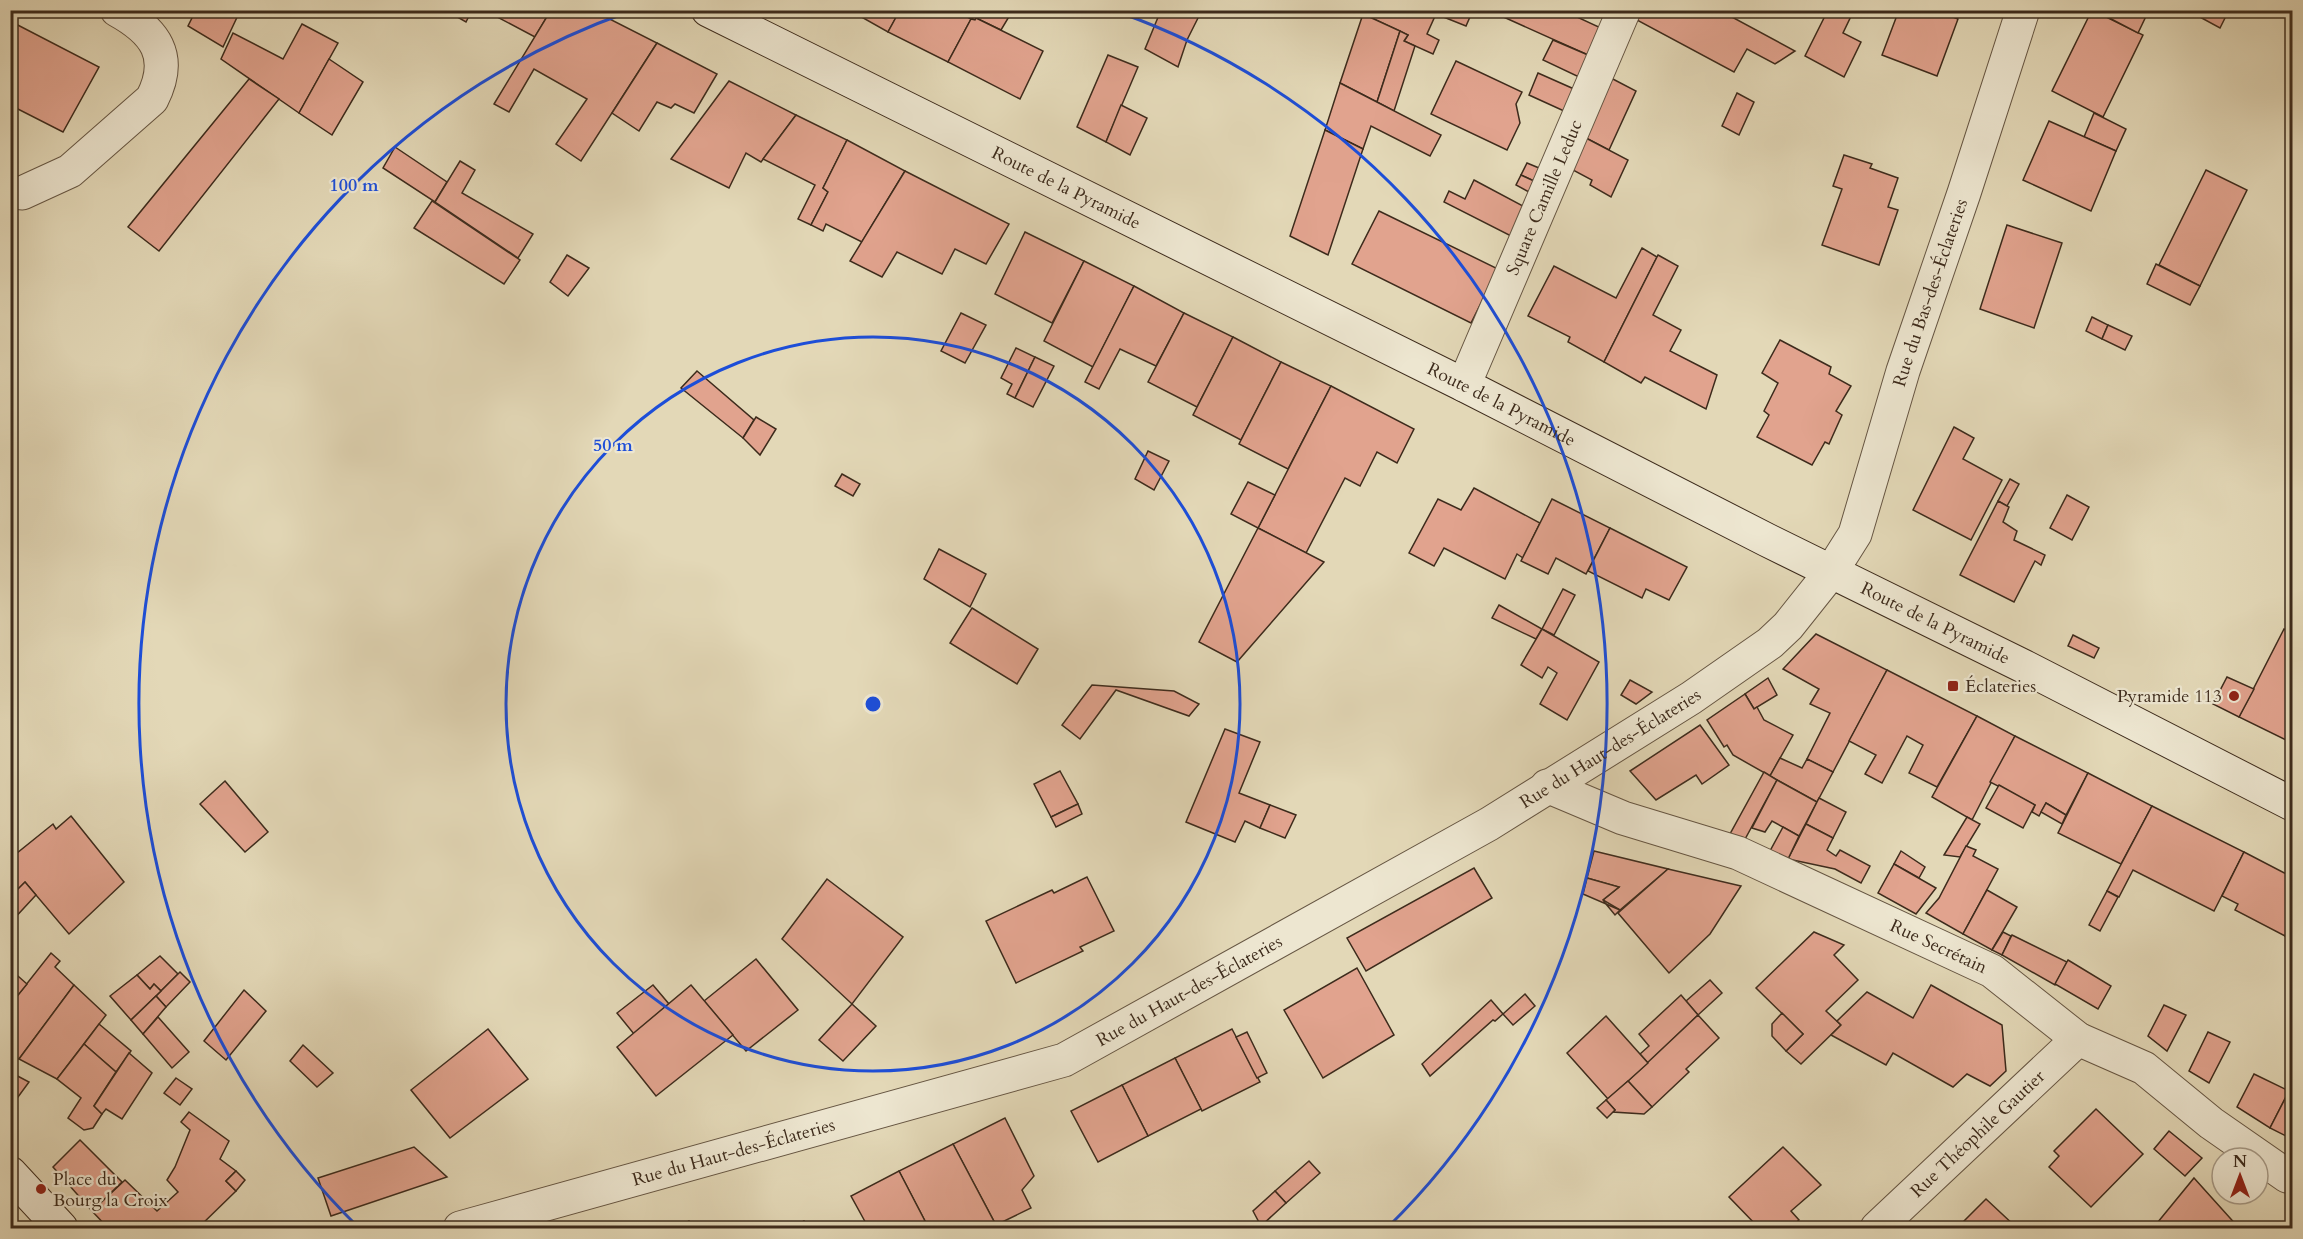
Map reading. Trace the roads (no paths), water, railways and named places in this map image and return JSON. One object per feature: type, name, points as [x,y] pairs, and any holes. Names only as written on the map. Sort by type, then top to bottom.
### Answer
[{"type":"street","points":[[14,194],[70,171],[152,99],[156,92],[162,69],[155,40],[136,20],[117,10]]},
{"type":"street","name":"Route de la Pyramide","points":[[708,10],[1464,385],[1831,572],[2024,666],[2292,804]]},
{"type":"street","name":"Square Camille Leduc","points":[[1464,385],[1624,10]]},
{"type":"street","name":"Rue du Bas-des-Éclateries","points":[[1831,572],[1855,534],[1903,370],[1964,193],[2023,10]]},
{"type":"street","name":"Rue du Haut-des-Éclateries","points":[[460,1228],[1064,1060],[1489,824],[1691,698],[1762,649],[1788,626],[1831,572]]},
{"type":"street","name":"Rue Secrétain","points":[[1547,786],[1623,818],[1738,853],[1992,971],[2078,1039],[2144,1068],[2211,1123],[2287,1176],[2292,1177]]},
{"type":"street","name":"Rue Théophile Gautier","points":[[1877,1228],[2078,1039]]},
{"type":"street","points":[[10,1173],[62,1228]]},
{"type":"place","name":"Éclateries","points":[[1953,686]]},
{"type":"place","name":"Pyramide 113","points":[[2234,696]]},
{"type":"place","name":"Place du Bourg la Croix","points":[[41,1189]]}]
